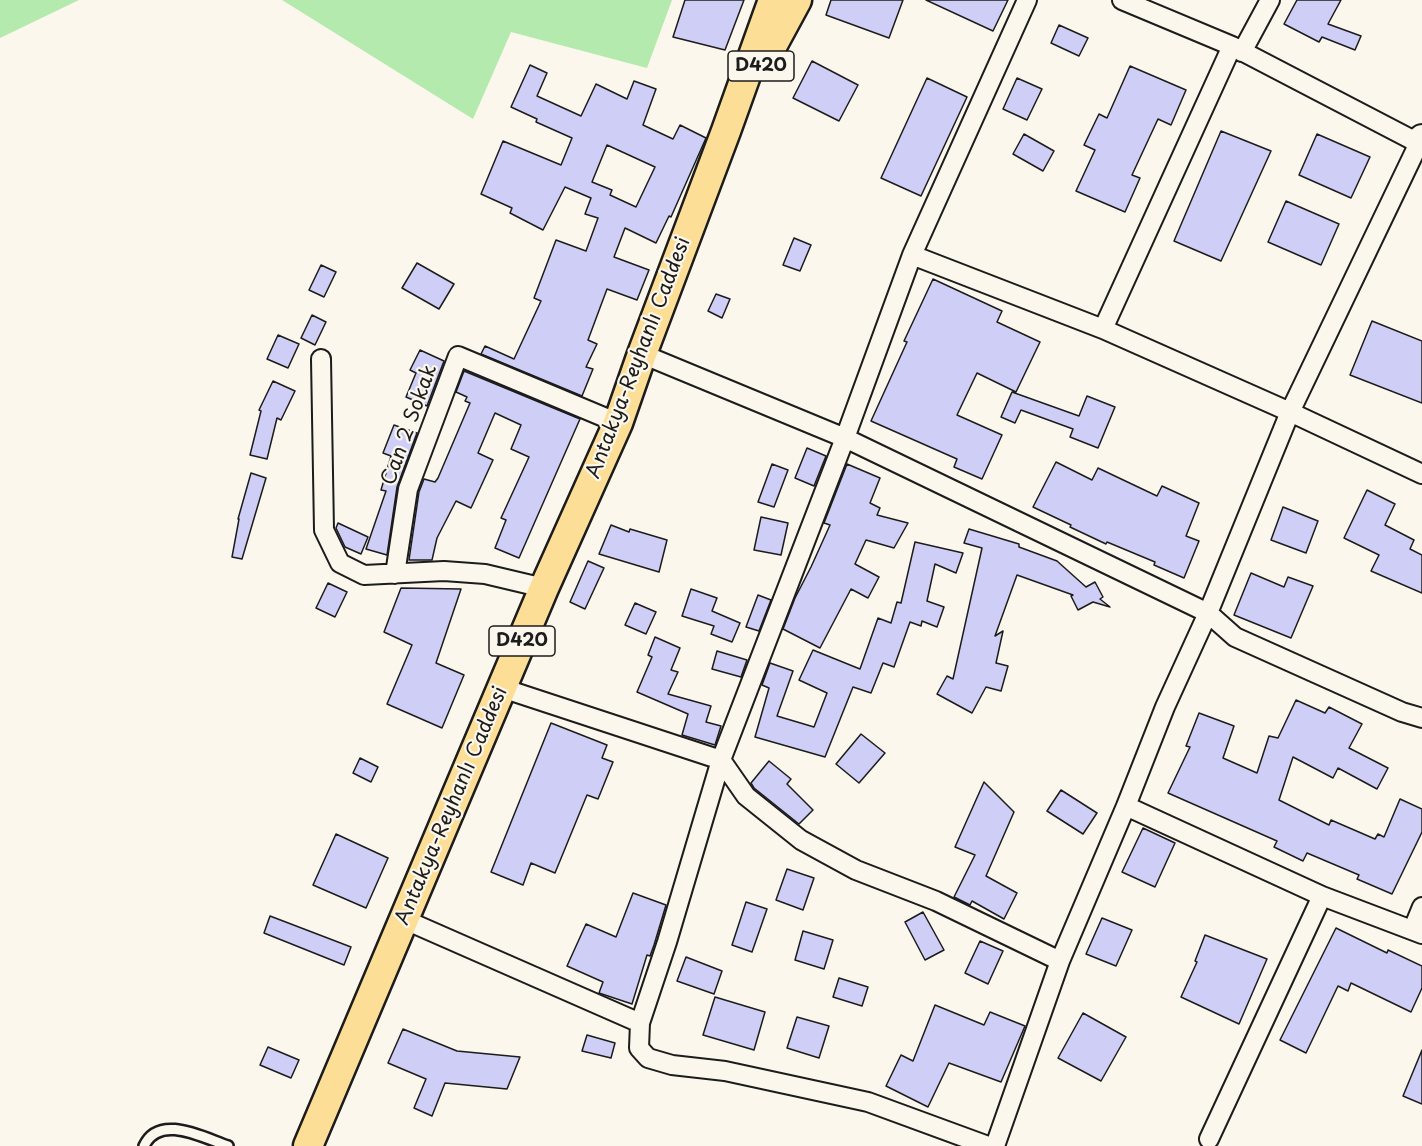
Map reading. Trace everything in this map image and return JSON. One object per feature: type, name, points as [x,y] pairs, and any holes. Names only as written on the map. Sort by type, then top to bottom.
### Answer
[{"type":"main road","name":"Antakya-Reyhanlı Caddesi","points":[[308,1146],[544,588],[618,423],[773,0]]},
{"type":"main road","name":"Antakya-Reyhanlı Caddesi","points":[[726,131],[797,0]]},
{"type":"street","points":[[988,1146],[868,1102],[725,1071],[672,1065],[648,1058],[639,1048],[640,1023],[667,942],[721,760],[845,438],[912,255],[1027,0]]},
{"type":"street","points":[[994,1146],[1060,961],[1165,707],[1208,613],[1290,412],[1421,143],[1237,49],[1122,0]]},
{"type":"street","points":[[1103,329],[1237,49],[1270,0]]},
{"type":"street","points":[[912,255],[1103,329],[1290,412],[1422,474]]},
{"type":"street","points":[[642,354],[845,438],[1208,613],[1235,637],[1402,712],[1422,718]]},
{"type":"street","name":"Can 2 Sokak","points":[[395,574],[408,489],[459,356],[618,423]]},
{"type":"street","points":[[321,359],[324,530],[340,563],[364,575],[444,571],[485,574],[544,588]]},
{"type":"street","points":[[502,688],[721,760],[746,796],[801,840],[856,870],[936,901],[1060,961]]},
{"type":"street","points":[[1126,806],[1322,896],[1417,932],[1422,907]]},
{"type":"street","points":[[1209,1139],[1322,896]]},
{"type":"street","points":[[403,919],[640,1023]]},
{"type":"lane","points":[[144,1146],[154,1135],[175,1128],[228,1146]]},
{"type":"green space","points":[[0,0],[79,0],[0,38]]},
{"type":"green space","points":[[282,0],[672,0],[647,68],[511,32],[473,119]]},
{"type":"building","points":[[685,0],[744,0],[725,50],[673,37]]},
{"type":"building","points":[[831,0],[903,0],[889,38],[826,15]]},
{"type":"building","points":[[926,0],[1008,0],[993,31]]},
{"type":"building","points":[[1297,0],[1341,0],[1328,24],[1361,36],[1355,50],[1322,37],[1319,42],[1284,24]]},
{"type":"building","points":[[1059,25],[1088,38],[1079,56],[1051,43]]},
{"type":"building","points":[[812,61],[858,85],[839,121],[793,98]]},
{"type":"building","points":[[530,65],[547,73],[537,96],[581,116],[596,84],[627,99],[634,81],[656,89],[643,125],[673,139],[680,125],[706,138],[671,217],[669,216],[656,243],[625,228],[614,257],[649,270],[637,300],[607,289],[588,340],[597,344],[586,367],[593,369],[582,396],[481,354],[485,346],[514,359],[541,301],[534,298],[556,240],[586,251],[598,218],[585,214],[591,198],[565,187],[543,230],[510,213],[512,208],[481,194],[503,141],[561,165],[572,138],[536,122],[537,119],[511,107]],"holes":[[[607,145],[655,167],[636,207],[610,195],[612,190],[592,182]]]},
{"type":"building","points":[[1130,66],[1186,90],[1171,125],[1158,119],[1132,175],[1140,178],[1125,212],[1076,191],[1095,150],[1084,145],[1099,114],[1107,118]]},
{"type":"building","points":[[927,78],[967,97],[921,196],[881,178]]},
{"type":"building","points":[[1017,78],[1042,89],[1027,120],[1003,109]]},
{"type":"building","points":[[1221,131],[1271,151],[1221,261],[1174,241]]},
{"type":"building","points":[[1024,134],[1054,151],[1043,171],[1013,154]]},
{"type":"building","points":[[1317,134],[1370,157],[1351,198],[1299,175]]},
{"type":"building","points":[[1286,201],[1339,224],[1321,265],[1268,242]]},
{"type":"building","points":[[794,238],[811,245],[800,271],[783,265]]},
{"type":"building","points":[[417,263],[454,284],[439,309],[402,288]]},
{"type":"building","points":[[321,265],[336,272],[324,297],[309,290]]},
{"type":"building","points":[[933,279],[1002,311],[997,322],[1040,342],[1016,392],[977,373],[957,415],[1002,435],[982,479],[954,467],[957,459],[871,421]]},
{"type":"building","points":[[716,294],[730,299],[722,318],[708,311]]},
{"type":"building","points":[[312,315],[326,322],[315,345],[301,338]]},
{"type":"building","points":[[1372,321],[1422,341],[1422,403],[1350,375]]},
{"type":"building","points":[[278,335],[299,344],[288,368],[267,359]]},
{"type":"building","points":[[420,350],[444,361],[427,406],[406,397],[416,373],[410,370]]},
{"type":"building","points":[[464,371],[580,419],[519,558],[495,548],[506,520],[501,518],[529,457],[511,449],[521,425],[495,413],[478,453],[493,460],[471,508],[456,501],[437,538],[432,560],[409,560],[419,492],[424,479],[435,482],[438,478],[470,403],[465,401],[467,397],[456,392]]},
{"type":"building","points":[[273,381],[295,391],[281,420],[277,418],[267,459],[250,455],[261,411],[259,410]]},
{"type":"building","points":[[1012,392],[1079,416],[1087,396],[1115,407],[1098,448],[1070,437],[1073,429],[1021,410],[1015,423],[1001,417]]},
{"type":"building","points":[[394,425],[417,433],[397,487],[387,555],[366,549],[386,491],[381,490],[391,456],[383,453]]},
{"type":"building","points":[[807,448],[826,456],[814,486],[795,478]]},
{"type":"building","points":[[1056,462],[1092,480],[1098,468],[1157,496],[1162,486],[1199,503],[1186,536],[1199,541],[1184,578],[1154,565],[1155,562],[1107,542],[1106,544],[1033,507]]},
{"type":"building","points":[[772,464],[788,470],[774,507],[758,502]]},
{"type":"building","points":[[847,464],[880,478],[870,503],[880,508],[877,515],[908,523],[894,548],[866,540],[855,564],[879,577],[868,598],[851,589],[820,648],[783,629],[795,598],[830,525],[824,523]]},
{"type":"building","points":[[251,473],[266,478],[242,559],[232,557],[238,519]]},
{"type":"building","points":[[1367,490],[1395,504],[1385,525],[1414,540],[1410,549],[1422,555],[1422,593],[1371,571],[1379,555],[1344,538]]},
{"type":"building","points":[[1283,507],[1318,521],[1306,553],[1271,540]]},
{"type":"building","points":[[761,517],[788,523],[781,555],[754,550]]},
{"type":"building","points":[[338,523],[368,537],[361,554],[345,547],[336,528]]},
{"type":"building","points":[[611,525],[629,532],[630,529],[667,540],[659,572],[599,554]]},
{"type":"building","points":[[969,529],[1019,544],[1019,547],[1057,561],[1086,587],[1095,582],[1103,597],[1100,599],[1110,607],[1093,602],[1078,610],[1071,596],[1073,595],[1017,575],[995,636],[1003,631],[996,663],[1008,666],[1001,691],[986,687],[972,713],[937,694],[947,676],[953,679],[982,548],[964,543]]},
{"type":"building","points":[[915,542],[963,553],[956,573],[935,564],[927,601],[944,607],[937,627],[922,621],[921,626],[910,622],[894,667],[883,663],[871,693],[853,687],[825,757],[755,737],[769,688],[762,685],[770,663],[793,671],[777,716],[814,727],[827,693],[799,680],[813,650],[860,669],[878,618],[891,623],[897,602],[901,603]]},
{"type":"building","points":[[588,561],[604,568],[585,609],[570,602]]},
{"type":"building","points":[[1251,573],[1284,587],[1288,577],[1313,586],[1291,638],[1234,615]]},
{"type":"building","points":[[328,583],[347,592],[335,617],[316,608]]},
{"type":"building","points":[[401,588],[461,589],[436,663],[464,675],[442,728],[387,704],[412,645],[384,632]]},
{"type":"building","points":[[691,589],[717,598],[712,611],[740,623],[732,642],[711,634],[714,626],[682,616]]},
{"type":"building","points":[[758,595],[771,600],[759,631],[746,627]]},
{"type":"building","points":[[635,603],[656,612],[646,634],[625,625]]},
{"type":"building","points":[[655,637],[680,648],[671,670],[678,672],[668,694],[711,706],[706,722],[721,726],[715,745],[682,735],[688,714],[637,692],[652,657],[648,655]]},
{"type":"building","points":[[717,651],[747,660],[741,677],[712,669]]},
{"type":"building","points":[[1296,700],[1325,713],[1329,707],[1362,724],[1349,748],[1388,768],[1377,789],[1338,768],[1333,778],[1293,757],[1279,800],[1329,825],[1331,820],[1375,839],[1378,834],[1384,837],[1400,799],[1422,809],[1422,832],[1392,894],[1357,879],[1359,875],[1307,853],[1303,861],[1274,847],[1277,841],[1168,793],[1190,747],[1186,746],[1199,713],[1234,726],[1223,758],[1257,773],[1269,736],[1278,738]]},
{"type":"building","points":[[551,723],[607,745],[602,758],[613,762],[598,799],[587,795],[555,873],[531,863],[523,885],[491,872]]},
{"type":"building","points":[[861,734],[885,753],[859,783],[836,764]]},
{"type":"building","points":[[360,758],[378,767],[371,782],[353,773]]},
{"type":"building","points":[[769,761],[791,779],[787,784],[813,810],[799,824],[754,788],[751,783]]},
{"type":"building","points":[[984,782],[1014,812],[986,876],[1017,893],[1004,919],[972,901],[970,905],[954,897],[975,855],[955,847]]},
{"type":"building","points":[[1061,790],[1097,813],[1083,834],[1047,811]]},
{"type":"building","points":[[1143,828],[1175,843],[1155,887],[1122,872]]},
{"type":"building","points":[[336,834],[388,858],[366,908],[313,885]]},
{"type":"building","points":[[787,869],[814,878],[803,910],[776,900]]},
{"type":"building","points":[[633,893],[666,905],[632,1004],[599,993],[603,982],[567,966],[586,924],[616,937]]},
{"type":"building","points":[[746,902],[767,909],[752,952],[732,945]]},
{"type":"building","points":[[923,912],[944,950],[925,960],[905,922]]},
{"type":"building","points":[[270,916],[351,947],[344,965],[264,933]]},
{"type":"building","points":[[1102,918],[1132,930],[1116,966],[1086,954]]},
{"type":"building","points":[[1336,928],[1387,953],[1388,950],[1422,966],[1422,988],[1411,1012],[1351,983],[1348,991],[1338,986],[1306,1053],[1280,1040]]},
{"type":"building","points":[[803,931],[833,940],[824,969],[795,960]]},
{"type":"building","points":[[1205,935],[1267,959],[1239,1024],[1181,997],[1197,962],[1195,961]]},
{"type":"building","points":[[980,941],[1003,951],[988,984],[965,973]]},
{"type":"building","points":[[686,957],[722,971],[714,994],[677,981]]},
{"type":"building","points":[[839,978],[868,987],[862,1006],[833,997]]},
{"type":"building","points":[[715,997],[765,1012],[754,1050],[703,1035]]},
{"type":"building","points":[[935,1005],[984,1025],[990,1012],[1025,1026],[1001,1082],[949,1063],[928,1107],[886,1086],[901,1055],[913,1061]]},
{"type":"building","points":[[1083,1013],[1126,1037],[1101,1081],[1058,1058]]},
{"type":"building","points":[[797,1017],[829,1026],[819,1058],[787,1048]]},
{"type":"building","points":[[403,1029],[457,1051],[520,1057],[507,1089],[445,1083],[432,1116],[414,1108],[426,1079],[388,1063]]},
{"type":"building","points":[[587,1035],[615,1043],[611,1058],[582,1051]]},
{"type":"building","points":[[268,1047],[299,1060],[291,1078],[260,1065]]},
{"type":"building","points":[[1422,1050],[1422,1104],[1403,1096]]}]
